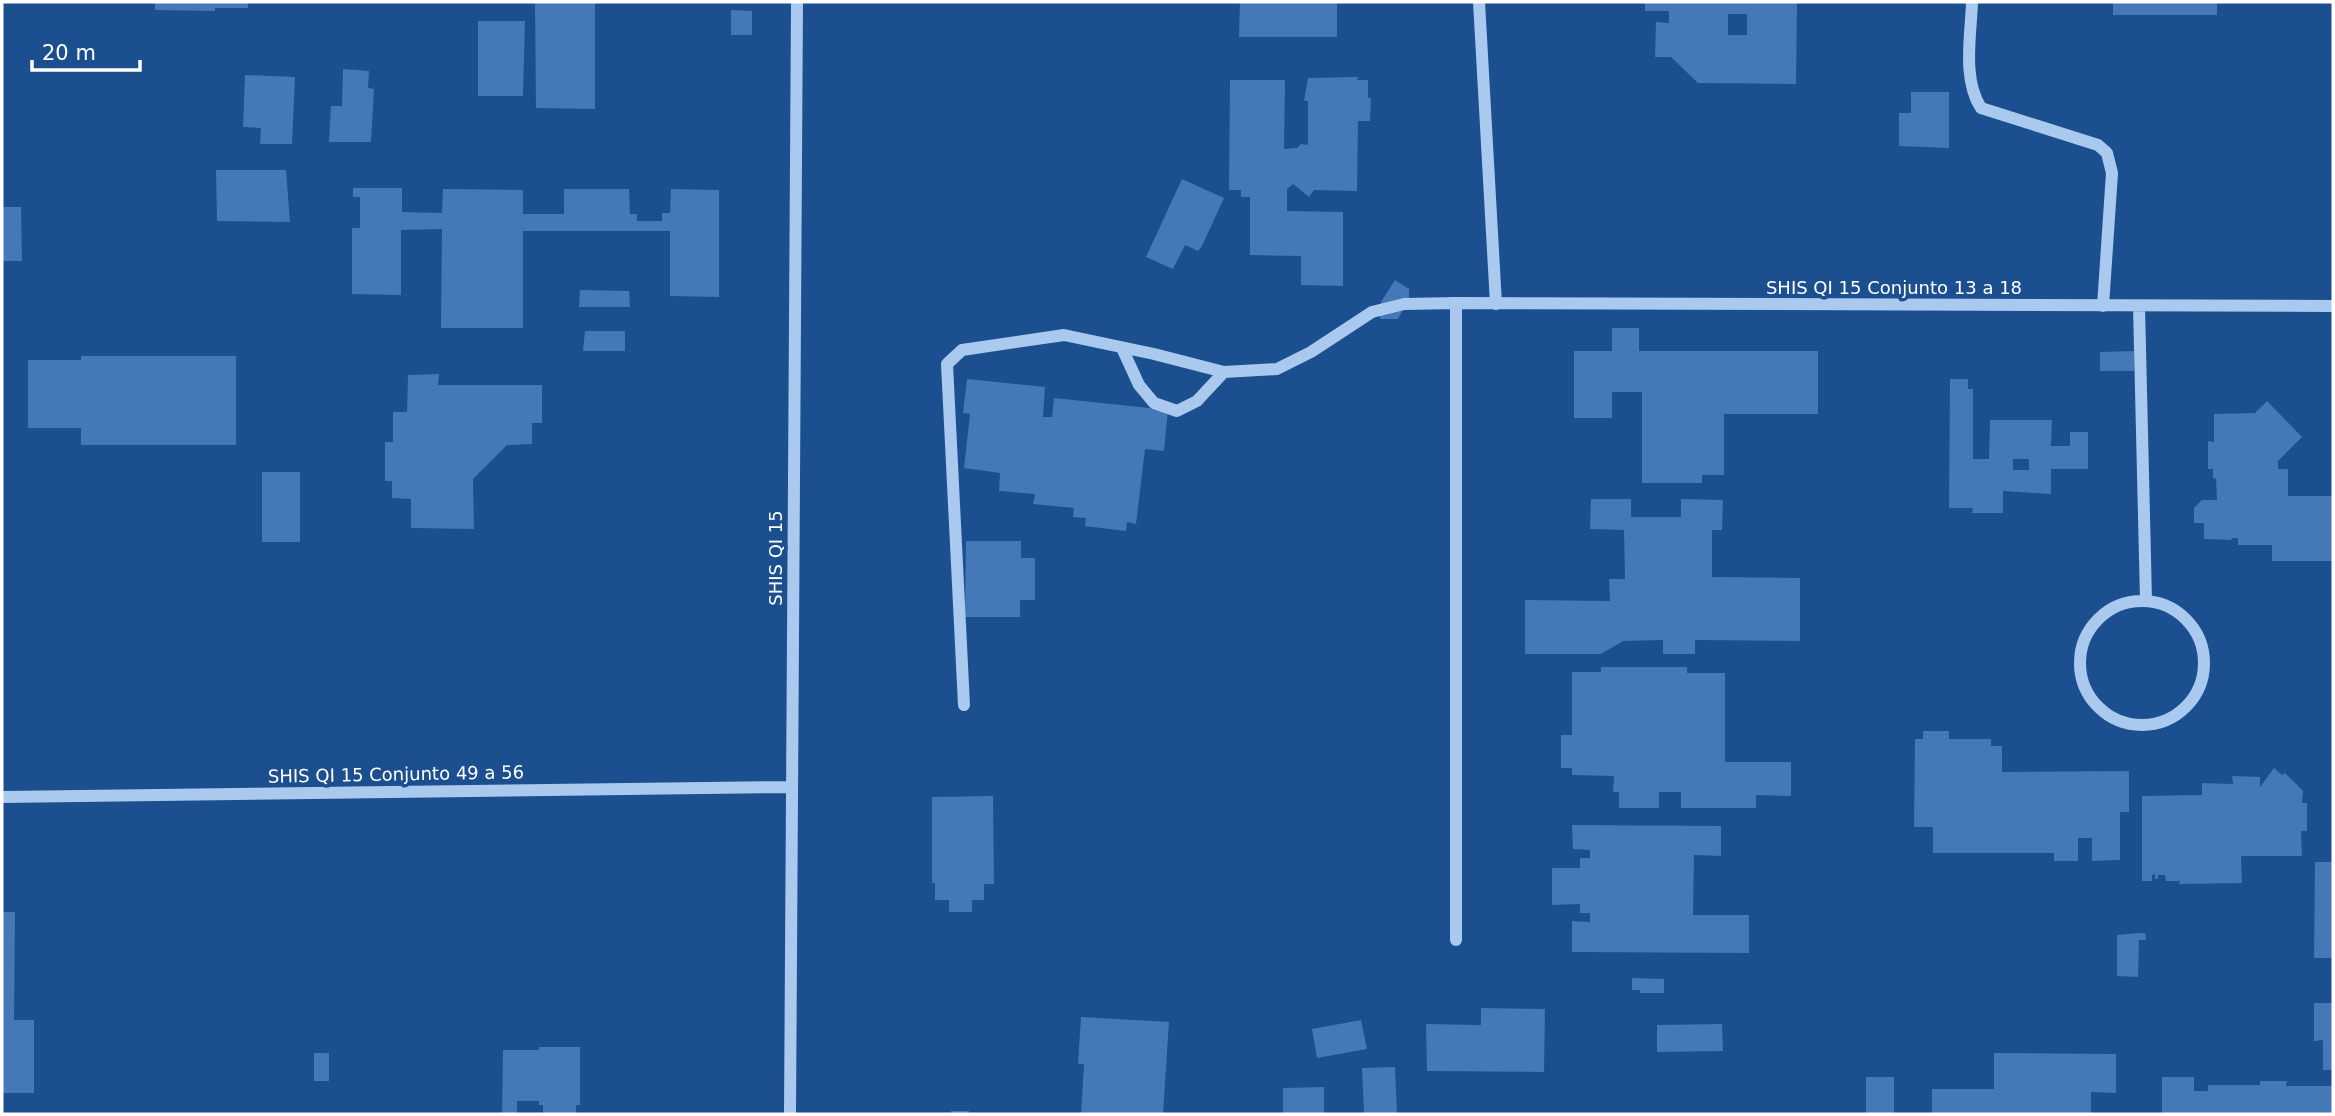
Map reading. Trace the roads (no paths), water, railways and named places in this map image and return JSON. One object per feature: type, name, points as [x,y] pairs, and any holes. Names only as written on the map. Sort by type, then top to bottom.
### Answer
[{"type":"street","name":"SHIS QI 15","points":[[790,1114],[797,2]]},
{"type":"street","points":[[1479,2],[1496,304]]},
{"type":"street","points":[[1972,2],[1970,82],[1981,108],[2098,145],[2107,153],[2112,173],[2103,306]]},
{"type":"street","points":[[1455,303],[1456,940]]},
{"type":"street","name":"SHIS QI 15 Conjunto 13 a 18","points":[[964,705],[947,364],[962,350],[1064,335],[1224,372],[1277,369],[1311,352],[1372,312],[1404,304],[2333,306]]},
{"type":"street","points":[[2139,306],[2146,600]]},
{"type":"street","points":[[1122,348],[1139,385],[1154,403],[1177,411],[1197,401],[1224,372]]},
{"type":"street","points":[[2146,600],[2179,613],[2201,641],[2203,677],[2186,708],[2154,725],[2119,722],[2091,700],[2078,667],[2086,632],[2111,607],[2146,600]]},
{"type":"street","name":"SHIS QI 15 Conjunto 49 a 56","points":[[2,797],[790,787]]}]
